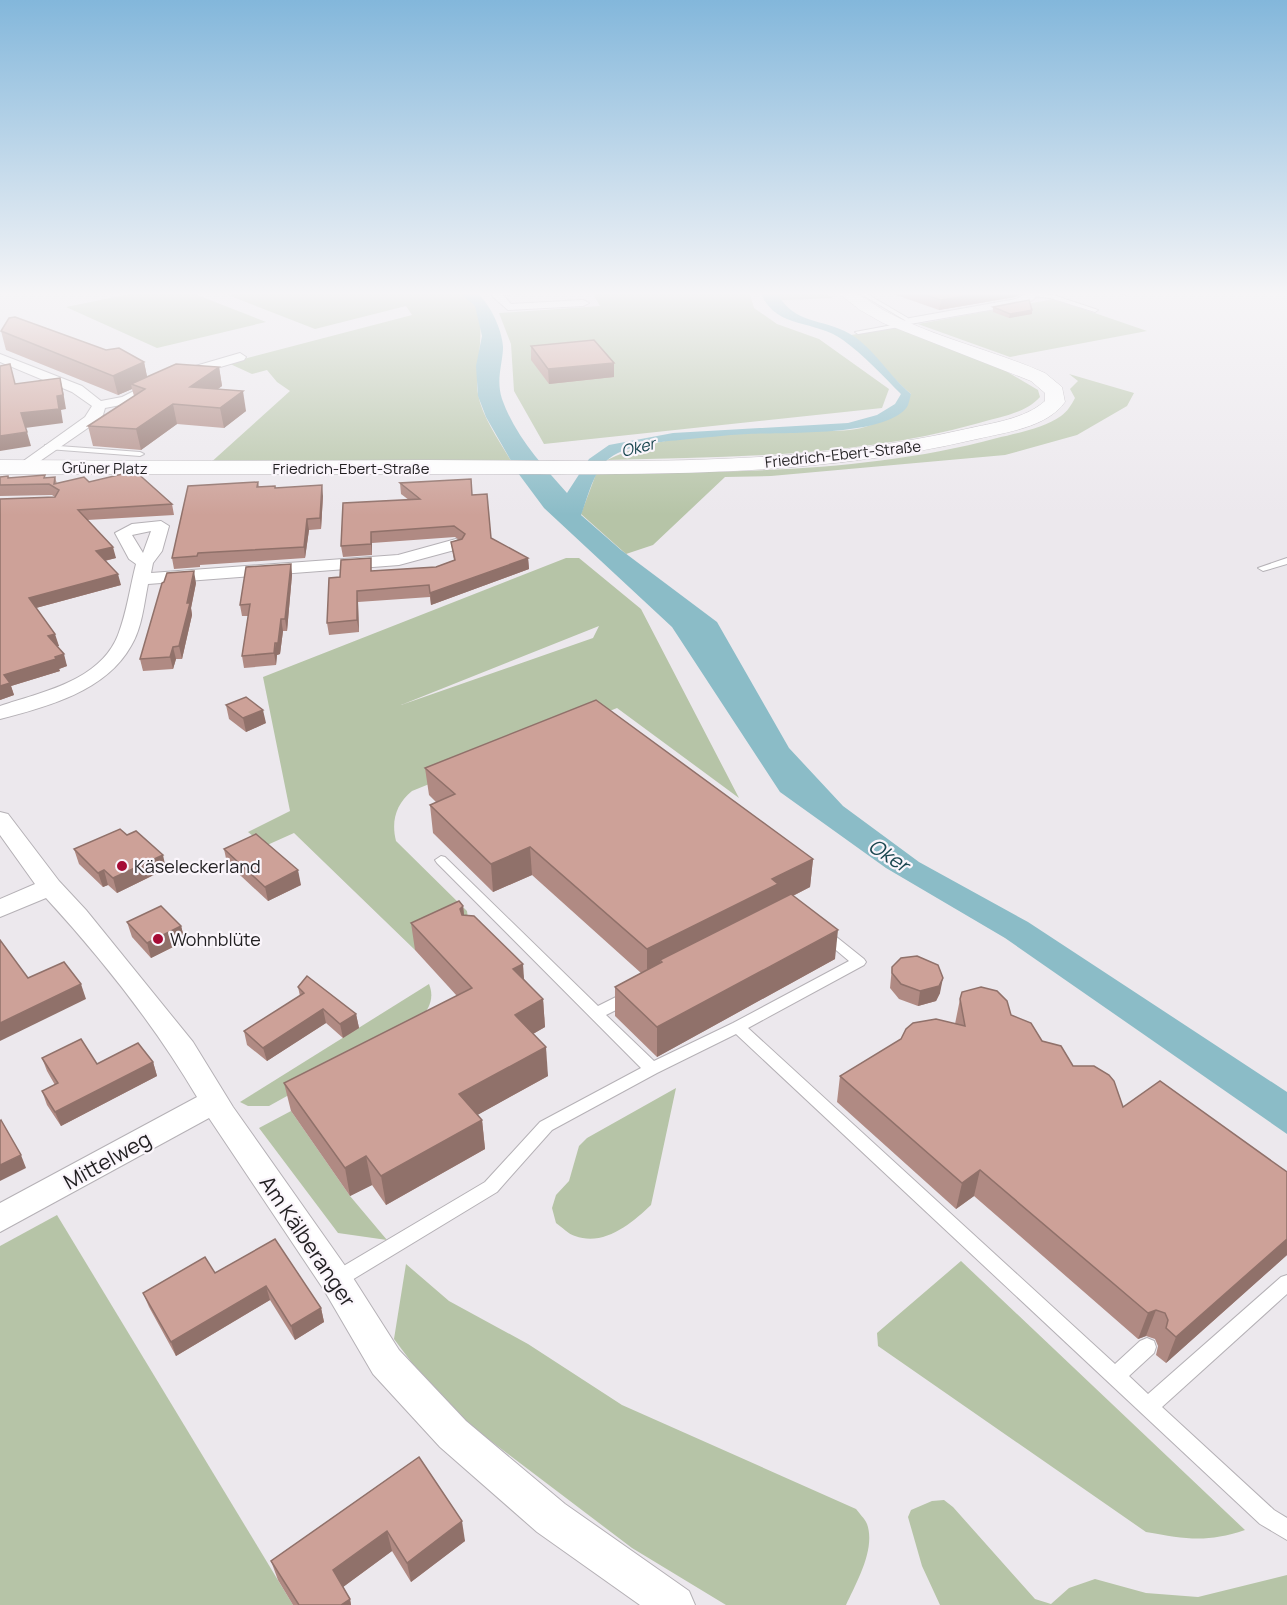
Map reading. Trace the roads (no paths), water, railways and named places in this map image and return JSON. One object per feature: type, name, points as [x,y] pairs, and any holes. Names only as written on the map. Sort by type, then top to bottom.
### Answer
[{"type":"main road","name":"Friedrich-Ebert-Straße","points":[[211,469],[663,466],[796,461],[902,449],[1018,422],[1041,413],[1056,402],[1054,391],[1038,377],[1011,366]]},
{"type":"main road","name":"Grüner Platz","points":[[0,467],[211,469]]},
{"type":"street","points":[[20,366],[77,389],[99,405],[126,400],[172,377],[210,366]]},
{"type":"street","points":[[22,467],[90,420],[96,415],[99,405]]},
{"type":"street","points":[[0,713],[84,681],[112,661],[122,646],[129,627],[143,570],[399,560],[456,544]]},
{"type":"street","name":"Am Kälberanger","points":[[0,819],[50,887],[77,916],[183,1049],[215,1101],[336,1280],[386,1362],[453,1434],[551,1518],[675,1605]]},
{"type":"street","points":[[0,909],[50,887]]},
{"type":"street","name":"Mittelweg","points":[[0,1219],[215,1101]]},
{"type":"lane","points":[[48,447],[140,454]]},
{"type":"lane","points":[[1263,568],[1287,561]]},
{"type":"lane","points":[[441,860],[497,926],[595,1014],[651,1069]]},
{"type":"lane","points":[[336,1280],[491,1187],[546,1126],[859,962],[813,926]]},
{"type":"lane","points":[[595,1014],[638,992]]},
{"type":"lane","points":[[738,1027],[1267,1517],[1287,1530]]},
{"type":"lane","points":[[1148,1407],[1287,1283]]},
{"type":"lane","points":[[1115,1377],[1147,1347]]},
{"type":"water","name":"Oker","points":[[476,366],[501,366],[499,386],[502,399],[514,425],[530,449],[567,493],[589,459],[609,445],[673,433],[848,423],[877,415],[895,404],[901,394],[873,366],[884,366],[911,394],[907,407],[895,417],[878,424],[832,431],[722,436],[661,442],[631,448],[613,456],[601,467],[594,479],[581,515],[621,550],[717,622],[789,748],[843,806],[919,862],[1028,922],[1287,1092],[1287,1134],[1005,938],[886,868],[780,792],[672,627],[544,508],[518,473],[486,417],[478,396]]},
{"type":"place","name":"Käseleckerland","points":[[122,866]]},
{"type":"place","name":"Wohnblüte","points":[[158,939]]}]
